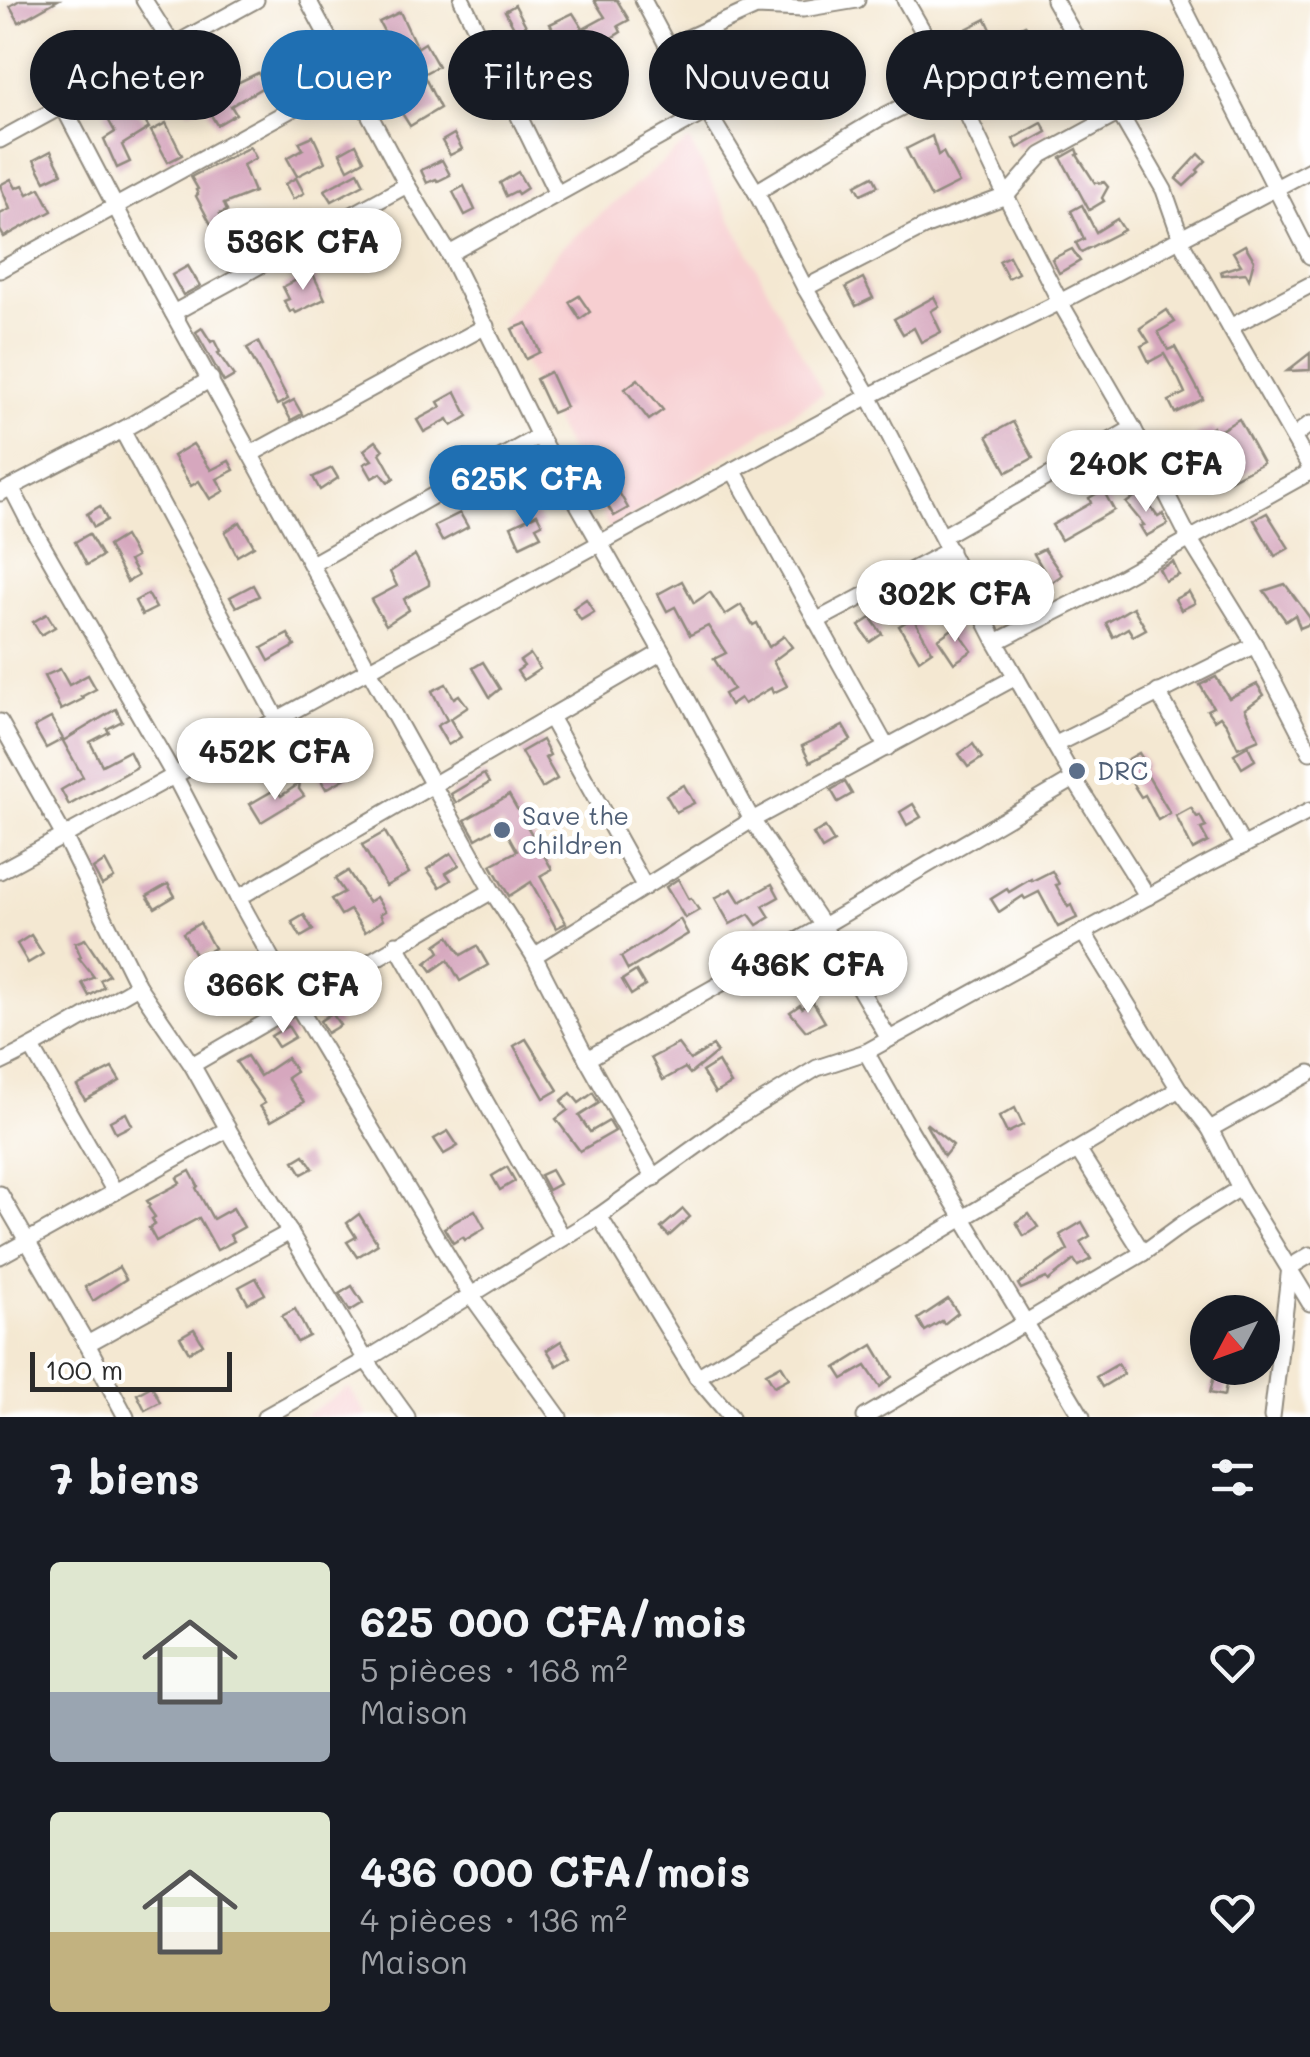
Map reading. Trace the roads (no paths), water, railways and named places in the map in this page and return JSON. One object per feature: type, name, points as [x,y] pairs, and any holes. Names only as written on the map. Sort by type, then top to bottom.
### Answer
[{"type":"street","points":[[144,0],[163,30]]},
{"type":"street","points":[[202,30],[256,0]]},
{"type":"street","points":[[308,0],[324,30]]},
{"type":"street","points":[[462,0],[557,194]]},
{"type":"street","points":[[643,0],[659,30]]},
{"type":"street","points":[[705,30],[756,7],[803,9],[857,0]]},
{"type":"street","points":[[922,30],[908,5],[927,0]]},
{"type":"street","points":[[1054,0],[1072,30]]},
{"type":"street","points":[[1180,0],[1310,256]]},
{"type":"street","points":[[756,192],[886,114]]},
{"type":"street","points":[[0,140],[38,120]]},
{"type":"street","points":[[71,120],[369,670],[492,891],[534,956],[654,1178]]},
{"type":"street","points":[[0,270],[273,120]]},
{"type":"street","points":[[372,120],[449,254],[539,436],[752,820],[823,926],[890,1039]]},
{"type":"street","points":[[449,254],[691,120]]},
{"type":"street","points":[[712,120],[870,396],[996,642],[1074,779],[1148,896]]},
{"type":"street","points":[[970,120],[1060,302],[1133,428],[1190,540],[1308,740]]},
{"type":"street","points":[[805,288],[926,226],[1006,196],[1042,155],[1106,120]]},
{"type":"street","points":[[996,642],[1190,540],[1310,470],[1184,247],[1164,190],[1125,120]]},
{"type":"street","points":[[0,871],[870,396],[1060,302],[1310,170]]},
{"type":"street","points":[[173,313],[407,185]]},
{"type":"street","points":[[1230,327],[1310,285]]},
{"type":"street","points":[[251,454],[486,326]]},
{"type":"street","points":[[210,379],[6,490],[174,777],[296,1003],[471,1295],[560,1417]]},
{"type":"street","points":[[1293,436],[1310,424]]},
{"type":"street","points":[[816,621],[1133,428]]},
{"type":"street","points":[[122,430],[278,721]]},
{"type":"street","points":[[312,564],[539,436]]},
{"type":"street","points":[[733,470],[886,748]]},
{"type":"street","points":[[1056,744],[1255,645]]},
{"type":"street","points":[[238,898],[662,652]]},
{"type":"street","points":[[534,956],[752,820],[1016,677]]},
{"type":"street","points":[[1158,692],[1243,846]]},
{"type":"street","points":[[550,718],[645,887]]},
{"type":"street","points":[[0,722],[64,836],[138,986],[192,1064],[366,1360],[407,1417]]},
{"type":"street","points":[[587,1059],[1074,779]]},
{"type":"street","points":[[265,1417],[366,1360],[599,1216],[740,1116],[817,1068],[866,1052],[1310,811]]},
{"type":"street","points":[[192,1064],[492,891]]},
{"type":"street","points":[[1083,932],[1179,1089],[1210,1129],[1240,1188],[1310,1303]]},
{"type":"street","points":[[396,944],[562,1238]]},
{"type":"street","points":[[0,1063],[138,986]]},
{"type":"street","points":[[32,1048],[115,1192]]},
{"type":"street","points":[[866,1052],[1079,1412],[1061,1417]]},
{"type":"street","points":[[1210,1129],[1310,1072]]},
{"type":"street","points":[[697,1377],[1179,1089]]},
{"type":"street","points":[[0,1256],[228,1129]]},
{"type":"street","points":[[1078,1150],[1143,1253]]},
{"type":"street","points":[[865,1417],[1143,1253],[1240,1188]]},
{"type":"street","points":[[0,1194],[126,1417]]},
{"type":"street","points":[[599,1216],[697,1377],[730,1417]]},
{"type":"street","points":[[87,1344],[290,1232]]},
{"type":"street","points":[[1290,1267],[1310,1255]]},
{"type":"street","points":[[1272,1417],[1290,1267]]},
{"type":"place","name":"DRC","points":[[1077,771]]},
{"type":"place","name":"Save the children","points":[[502,830]]}]
